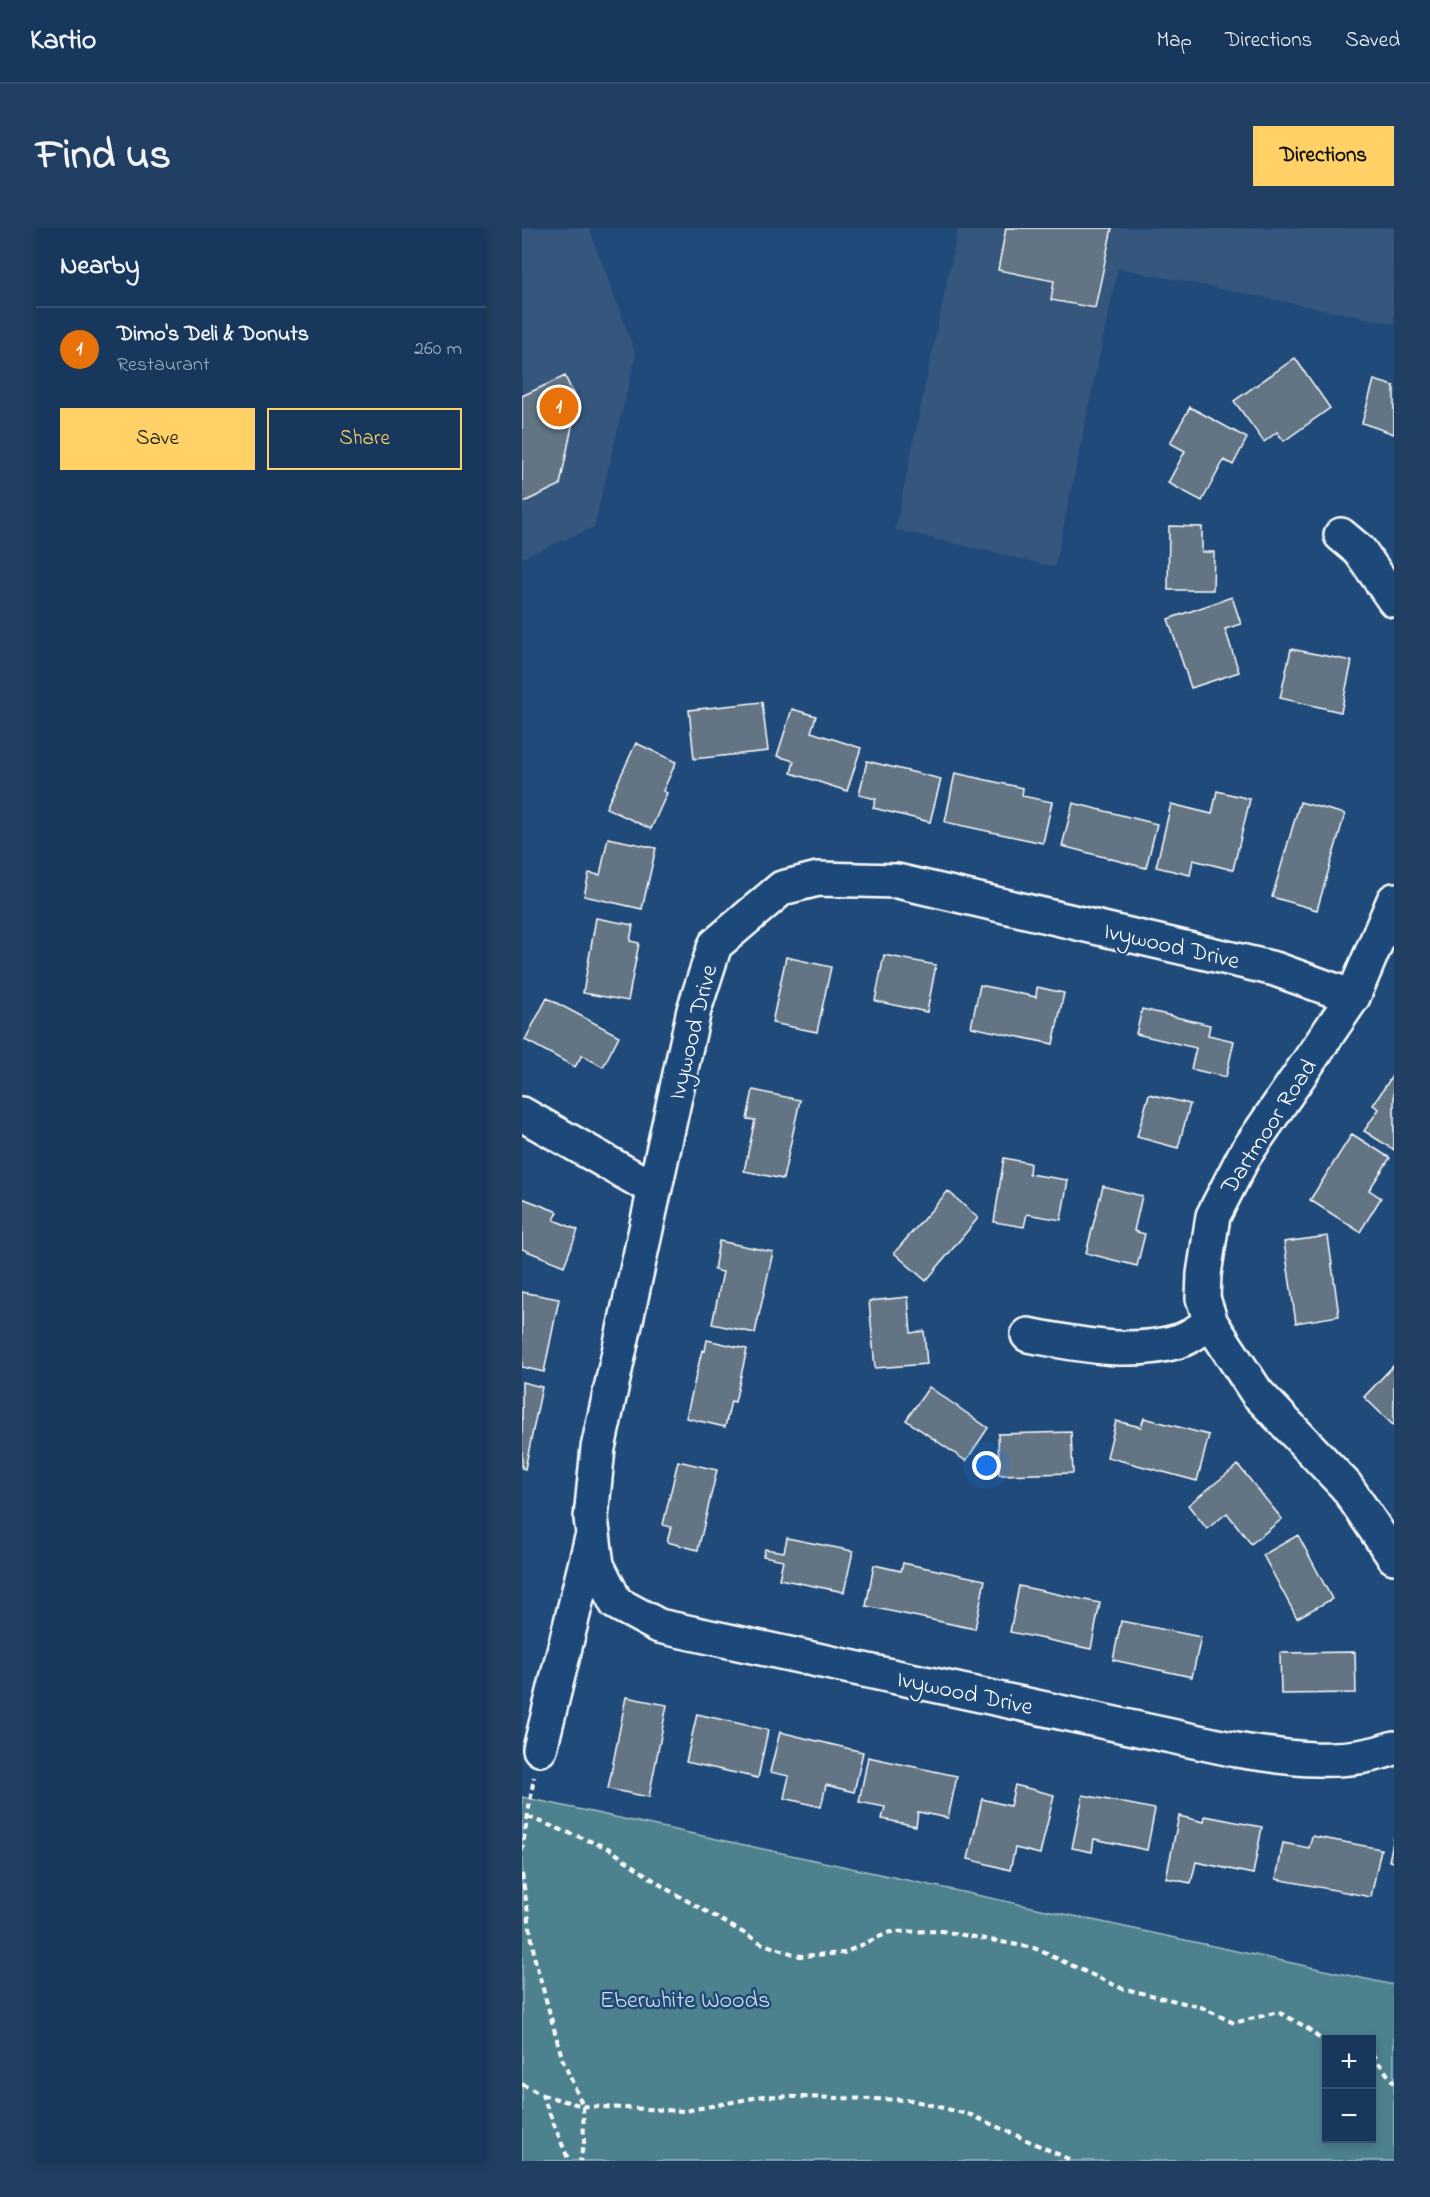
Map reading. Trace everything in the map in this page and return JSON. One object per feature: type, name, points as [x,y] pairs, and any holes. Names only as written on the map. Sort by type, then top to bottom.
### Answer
[{"type":"street","points":[[1341,536],[1360,551],[1394,600]]},
{"type":"street","name":"Ivywood Drive","points":[[1353,997],[1275,969],[897,881],[818,879],[782,888],[715,945],[694,1010],[598,1448],[591,1518],[597,1565],[616,1603],[659,1626],[1236,1750],[1300,1761],[1379,1754],[1394,1748]]},
{"type":"street","name":"Dartmoor Road","points":[[1394,900],[1353,997],[1244,1156],[1212,1216],[1203,1282],[1203,1298],[1211,1323],[1257,1393],[1346,1486],[1394,1555]]},
{"type":"street","points":[[522,1114],[654,1189]]},
{"type":"street","points":[[1028,1335],[1100,1348],[1142,1347],[1180,1341],[1211,1323]]},
{"type":"street","name":"Ivywood Drive","points":[[540,1749],[592,1533]]},
{"type":"path","points":[[522,1851],[532,1788]]},
{"type":"path","points":[[528,1817],[608,1848],[665,1888],[763,1944],[800,1956],[844,1953],[890,1932],[942,1931],[1034,1948],[1121,1988],[1201,2007],[1234,2023],[1278,2012],[1306,2027],[1322,2041]]},
{"type":"path","points":[[522,1874],[525,1907],[538,1970],[563,2061],[583,2106],[584,2142],[580,2161]]},
{"type":"path","points":[[1376,2060],[1394,2083]]},
{"type":"path","points":[[522,2084],[542,2095],[583,2106],[685,2110],[764,2096],[911,2100],[971,2115],[1073,2161]]},
{"type":"path","points":[[542,2095],[568,2161]]},
{"type":"shaded area","points":[[527,228],[589,228],[636,355],[594,527],[522,558],[522,231]]},
{"type":"shaded area","points":[[958,228],[1394,228],[1394,324],[1118,268],[1055,567],[895,530]]},
{"type":"green space","name":"Eberwhite Woods","points":[[522,1797],[1394,1985],[1394,2161],[522,2161]]},
{"type":"building","points":[[1006,228],[1112,228],[1095,308],[1051,300],[1054,281],[998,270]]},
{"type":"building","points":[[1295,358],[1330,408],[1284,441],[1277,432],[1264,442],[1234,401]]},
{"type":"building","points":[[565,376],[577,402],[560,485],[522,503],[522,396]]},
{"type":"building","points":[[1374,380],[1394,386],[1394,434],[1362,423]]},
{"type":"building","points":[[1190,407],[1247,438],[1233,465],[1224,460],[1202,501],[1168,483],[1185,451],[1170,443]]},
{"type":"building","points":[[1169,526],[1202,527],[1202,552],[1214,552],[1213,590],[1168,590]]},
{"type":"building","points":[[1232,597],[1241,624],[1225,629],[1239,672],[1191,688],[1168,619]]},
{"type":"building","points":[[1291,649],[1352,661],[1341,712],[1280,698]]},
{"type":"building","points":[[762,702],[768,751],[694,759],[689,710]]},
{"type":"building","points":[[792,709],[816,716],[811,732],[861,748],[847,791],[791,773],[794,761],[777,756]]},
{"type":"building","points":[[636,743],[676,762],[663,791],[667,793],[651,829],[606,808]]},
{"type":"building","points":[[867,761],[941,779],[930,822],[873,808],[876,799],[859,795]]},
{"type":"building","points":[[955,773],[1023,788],[1022,796],[1052,802],[1043,843],[945,822]]},
{"type":"building","points":[[1217,791],[1250,799],[1233,870],[1193,860],[1190,875],[1156,867],[1171,804],[1212,814]]},
{"type":"building","points":[[1300,802],[1345,814],[1317,910],[1272,897]]},
{"type":"building","points":[[1073,803],[1157,824],[1146,868],[1062,846]]},
{"type":"building","points":[[608,838],[656,848],[642,909],[584,896],[589,873],[600,875]]},
{"type":"building","points":[[596,918],[633,925],[630,941],[639,943],[628,1001],[583,993]]},
{"type":"building","points":[[884,955],[936,965],[927,1012],[875,1001]]},
{"type":"building","points":[[786,957],[831,967],[817,1032],[772,1023]]},
{"type":"building","points":[[980,985],[1036,997],[1037,987],[1064,993],[1053,1044],[971,1027]]},
{"type":"building","points":[[547,998],[619,1036],[603,1067],[582,1055],[575,1067],[525,1040]]},
{"type":"building","points":[[1142,1009],[1210,1025],[1208,1035],[1234,1041],[1226,1077],[1191,1069],[1196,1048],[1136,1034]]},
{"type":"building","points":[[1394,1073],[1394,1150],[1364,1131],[1379,1109],[1373,1105]]},
{"type":"building","points":[[753,1090],[800,1100],[783,1179],[744,1171],[755,1120],[747,1119]]},
{"type":"building","points":[[1149,1094],[1190,1104],[1178,1148],[1137,1137]]},
{"type":"building","points":[[1352,1134],[1390,1158],[1369,1190],[1381,1198],[1360,1232],[1310,1200]]},
{"type":"building","points":[[1004,1158],[1030,1163],[1029,1174],[1068,1180],[1061,1220],[1027,1214],[1024,1227],[994,1222]]},
{"type":"building","points":[[1103,1186],[1142,1196],[1134,1231],[1145,1234],[1137,1266],[1086,1253]]},
{"type":"building","points":[[948,1191],[978,1218],[926,1281],[894,1253]]},
{"type":"building","points":[[522,1198],[558,1212],[554,1220],[578,1230],[564,1266],[522,1249]]},
{"type":"building","points":[[1328,1236],[1339,1316],[1296,1323],[1284,1242]]},
{"type":"building","points":[[719,1241],[773,1252],[755,1333],[712,1324],[723,1272],[714,1270]]},
{"type":"building","points":[[522,1292],[559,1299],[544,1372],[522,1367]]},
{"type":"building","points":[[908,1297],[911,1333],[924,1331],[927,1364],[875,1368],[869,1301]]},
{"type":"building","points":[[707,1340],[747,1349],[735,1402],[731,1401],[725,1427],[686,1418],[702,1350],[705,1351]]},
{"type":"building","points":[[1394,1365],[1394,1426],[1364,1397]]},
{"type":"building","points":[[522,1382],[542,1387],[525,1469],[522,1468]]},
{"type":"building","points":[[929,1387],[988,1428],[966,1461],[906,1420]]},
{"type":"building","points":[[1144,1418],[1209,1435],[1197,1481],[1107,1457],[1116,1421],[1141,1427]]},
{"type":"building","points":[[1071,1432],[1073,1473],[999,1475],[998,1434]]},
{"type":"building","points":[[678,1461],[717,1470],[698,1550],[667,1542],[671,1527],[663,1525]]},
{"type":"building","points":[[1238,1465],[1282,1519],[1251,1544],[1227,1513],[1207,1529],[1188,1505]]},
{"type":"building","points":[[1298,1535],[1332,1599],[1297,1618],[1263,1555]]},
{"type":"building","points":[[787,1538],[853,1551],[844,1592],[779,1579],[783,1560],[763,1556],[765,1549],[784,1552]]},
{"type":"building","points":[[903,1563],[985,1580],[975,1629],[866,1606],[874,1565],[901,1571]]},
{"type":"building","points":[[1019,1586],[1100,1603],[1091,1649],[1010,1632]]},
{"type":"building","points":[[1121,1621],[1201,1637],[1192,1677],[1113,1660]]},
{"type":"building","points":[[1355,1652],[1356,1693],[1281,1694],[1280,1653]]},
{"type":"building","points":[[626,1697],[667,1705],[649,1797],[608,1789]]},
{"type":"building","points":[[697,1714],[768,1730],[758,1778],[686,1762]]},
{"type":"building","points":[[780,1732],[863,1752],[854,1792],[826,1785],[821,1807],[784,1798],[789,1776],[770,1772]]},
{"type":"building","points":[[868,1757],[957,1776],[948,1818],[918,1812],[916,1826],[882,1819],[885,1807],[859,1802]]},
{"type":"building","points":[[1015,1785],[1054,1795],[1040,1854],[1015,1848],[1010,1870],[968,1859],[982,1799],[1010,1806]]},
{"type":"building","points":[[1083,1795],[1155,1809],[1147,1850],[1094,1839],[1092,1852],[1072,1848]]},
{"type":"building","points":[[1179,1816],[1204,1822],[1205,1816],[1262,1827],[1253,1874],[1196,1862],[1191,1883],[1166,1878]]},
{"type":"building","points":[[1312,1836],[1381,1849],[1371,1897],[1276,1879],[1283,1843],[1309,1848]]},
{"type":"building","points":[[1394,1837],[1394,1862],[1389,1861]]},
{"type":"place","name":"Dimo's Deli & Donuts","points":[[559,407]]}]
